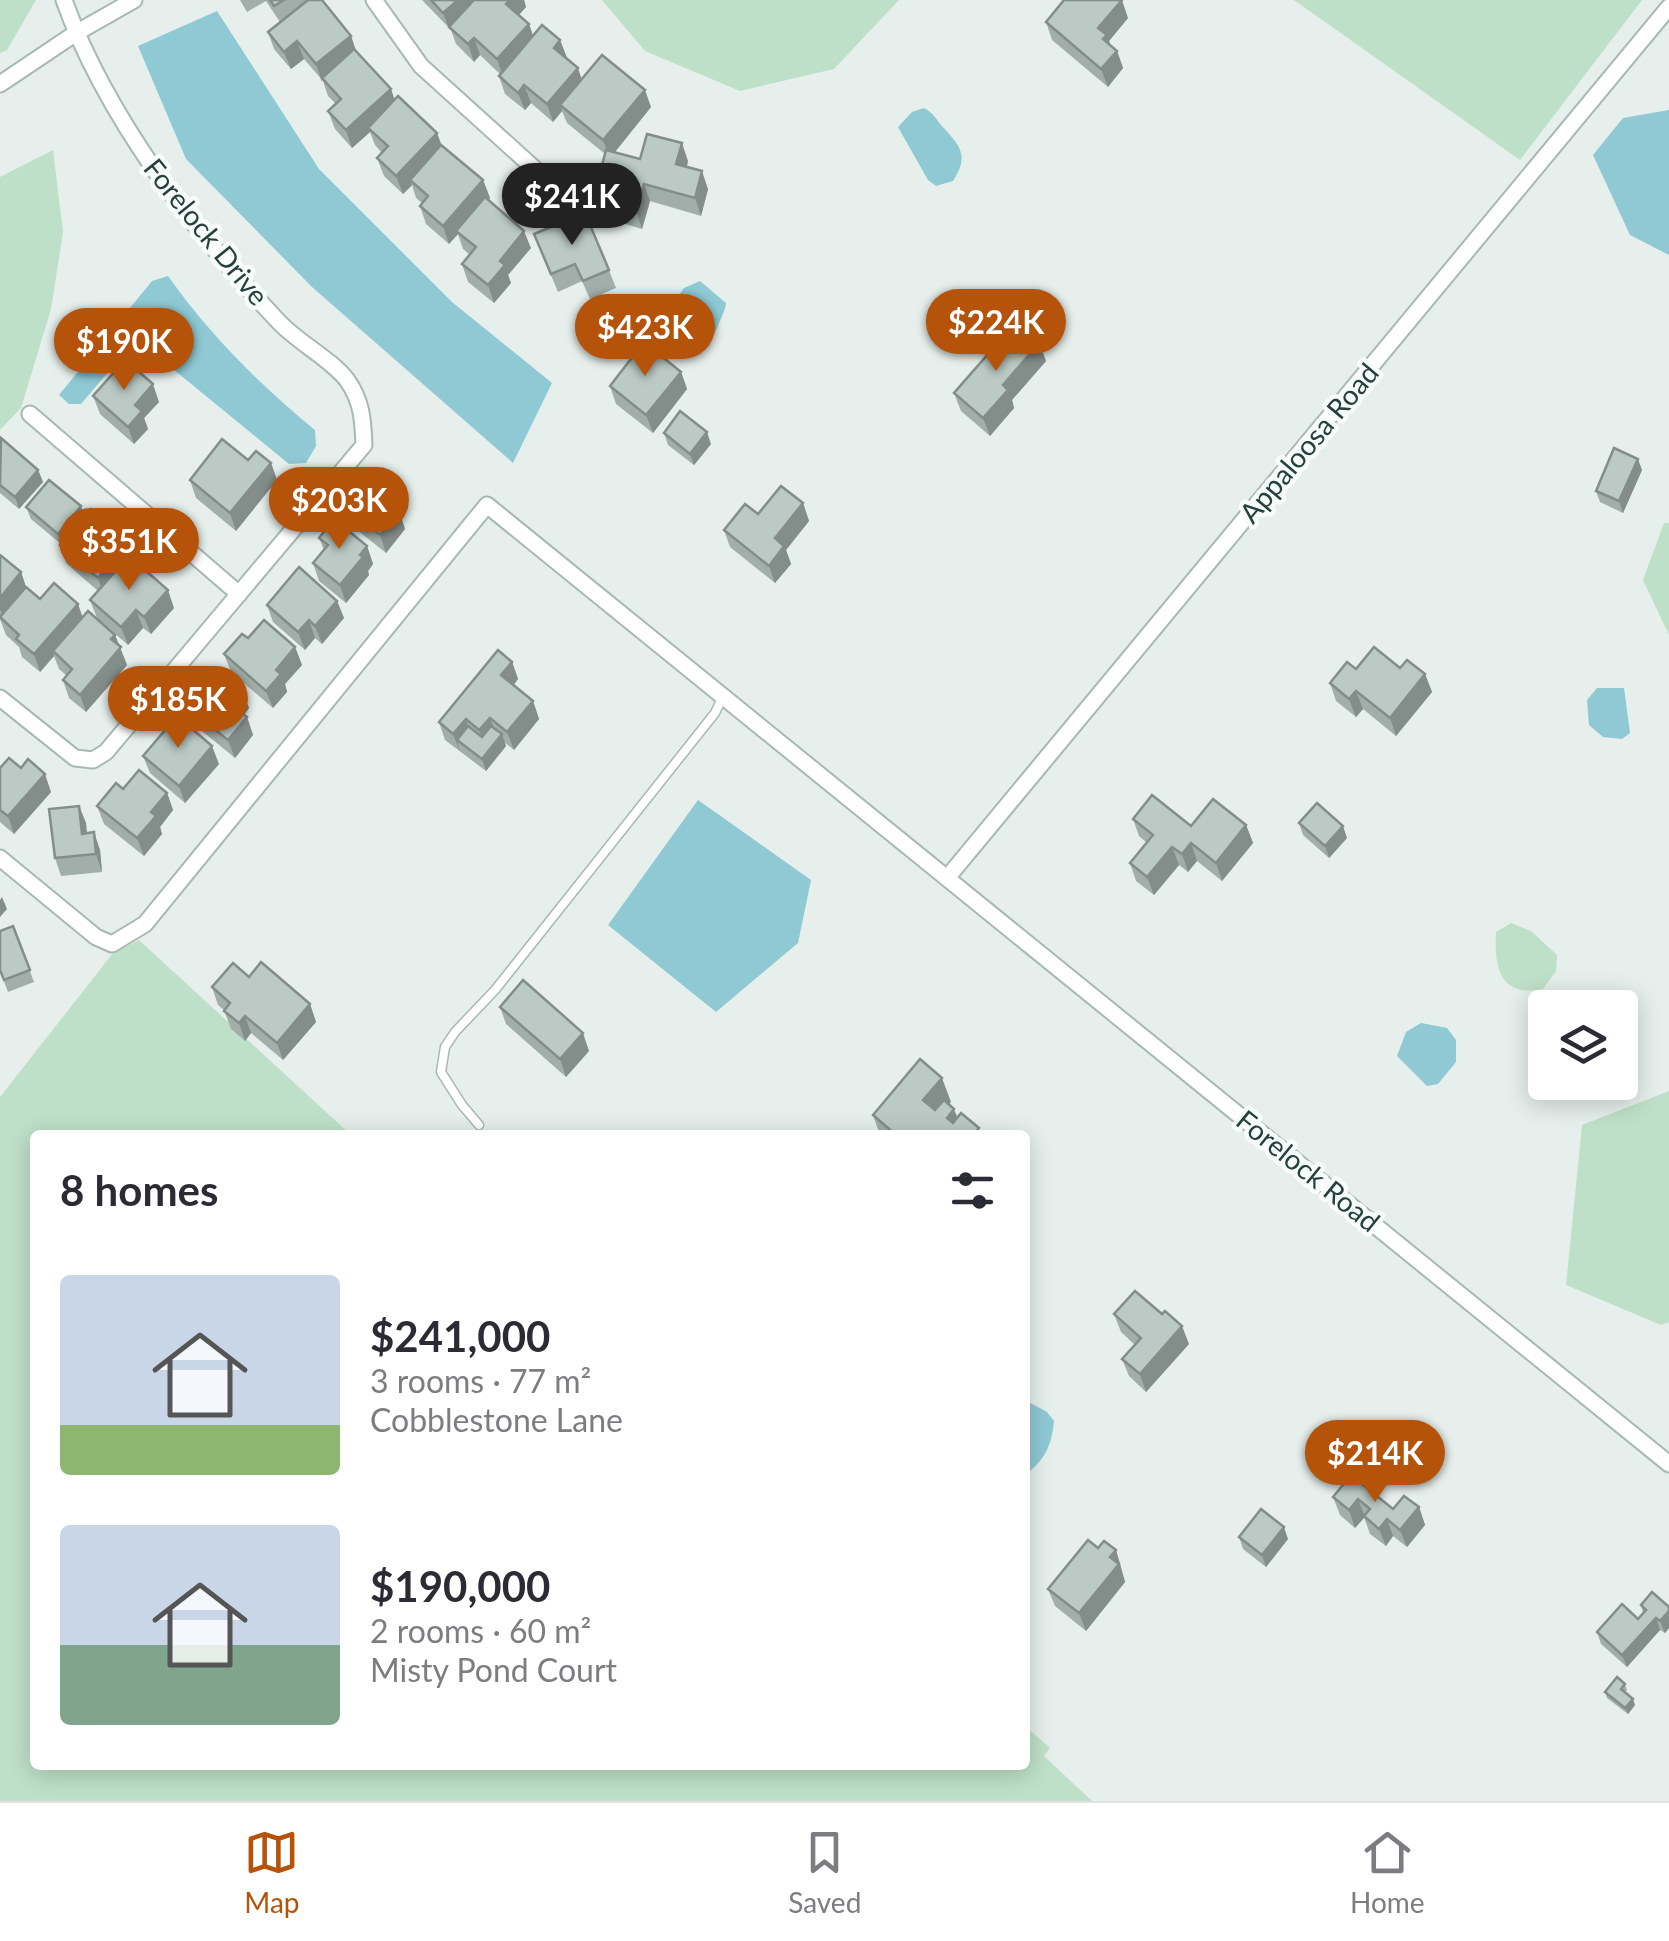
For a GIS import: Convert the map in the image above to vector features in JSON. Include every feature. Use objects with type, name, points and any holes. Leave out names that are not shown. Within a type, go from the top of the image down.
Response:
[{"type":"street","name":"Forelock Drive","points":[[64,0],[76,33],[145,157],[223,261],[282,325],[346,378],[363,410],[364,445],[239,594]]},
{"type":"street","points":[[0,84],[134,0]]},
{"type":"street","points":[[374,0],[420,66],[547,180]]},
{"type":"street","name":"Appaloosa Road","points":[[947,878],[1669,7]]},
{"type":"street","points":[[0,698],[75,758],[93,760],[106,752],[239,594],[30,414]]},
{"type":"street","name":"Forelock Road","points":[[0,858],[96,937],[112,944],[145,924],[486,505],[1669,1464]]},
{"type":"lane","points":[[479,1125],[442,1072],[446,1047],[715,712],[723,696]]},
{"type":"green space","points":[[0,0],[36,0],[7,50],[0,53]]},
{"type":"green space","points":[[602,0],[899,0],[834,69],[740,91],[645,51]]},
{"type":"green space","points":[[1294,0],[1642,0],[1520,160]]},
{"type":"green space","points":[[53,150],[63,232],[51,309],[21,408],[0,430],[0,177]]},
{"type":"green space","points":[[1664,523],[1669,523],[1669,635],[1643,580]]},
{"type":"green space","points":[[1511,923],[1531,931],[1557,955],[1556,971],[1543,989],[1517,989],[1503,977],[1496,957],[1496,932]]},
{"type":"green space","points":[[139,940],[346,1130],[30,1130],[30,1770],[1030,1770],[1030,1730],[1050,1748],[1044,1756],[1092,1801],[0,1801],[0,1097],[113,953]]},
{"type":"green space","points":[[1669,1091],[1669,1322],[1661,1325],[1566,1285],[1582,1125]]},
{"type":"water","points":[[217,11],[319,169],[452,302],[552,383],[513,463],[312,287],[186,159],[138,46]]},
{"type":"water","points":[[924,108],[953,139],[962,157],[953,181],[936,186],[928,180],[898,127],[912,112]]},
{"type":"water","points":[[1669,110],[1669,255],[1630,235],[1593,155],[1623,118]]},
{"type":"water","points":[[168,276],[236,358],[315,430],[316,446],[306,463],[289,464],[140,342],[122,356],[81,404],[69,404],[59,395],[152,281]]},
{"type":"water","points":[[700,281],[726,303],[711,339],[697,349],[683,343],[664,317],[684,288]]},
{"type":"water","points":[[1597,688],[1624,688],[1630,733],[1622,739],[1603,737],[1589,725],[1587,700]]},
{"type":"water","points":[[698,800],[811,880],[798,943],[716,1012],[608,925]]},
{"type":"water","points":[[1421,1023],[1447,1028],[1456,1040],[1456,1062],[1438,1084],[1427,1086],[1397,1056],[1406,1032]]},
{"type":"water","points":[[1030,1403],[1054,1421],[1046,1451],[1030,1470]]},
{"type":"building","points":[[308,0],[322,0],[351,36],[316,64],[297,41],[284,52],[268,32]]},
{"type":"building","points":[[431,0],[458,0],[443,13]]},
{"type":"building","points":[[474,0],[510,0],[506,4],[529,24],[497,59],[474,38],[468,44],[449,27]]},
{"type":"building","points":[[1064,0],[1122,0],[1098,28],[1107,35],[1103,39],[1117,51],[1101,69],[1046,22]]},
{"type":"building","points":[[542,25],[560,40],[554,48],[578,68],[547,104],[524,85],[518,93],[499,76]]},
{"type":"building","points":[[354,49],[391,89],[346,130],[328,111],[341,99],[322,78]]},
{"type":"building","points":[[602,55],[645,90],[603,140],[560,105]]},
{"type":"building","points":[[398,96],[437,133],[396,176],[377,158],[388,146],[368,128]]},
{"type":"building","points":[[647,134],[682,143],[676,164],[702,171],[695,198],[644,184],[636,211],[593,199],[606,150],[640,159]]},
{"type":"building","points":[[441,145],[483,180],[443,226],[420,206],[428,196],[410,180]]},
{"type":"building","points":[[485,197],[524,231],[500,261],[505,265],[488,285],[462,264],[476,247],[456,231]]},
{"type":"building","points":[[585,213],[609,270],[583,281],[575,264],[551,274],[534,234]]},
{"type":"building","points":[[1021,327],[1039,343],[1003,385],[1008,390],[983,418],[954,393],[989,353],[994,357]]},
{"type":"building","points":[[644,342],[681,372],[646,415],[610,386]]},
{"type":"building","points":[[125,360],[153,384],[135,405],[142,411],[128,427],[93,396]]},
{"type":"building","points":[[680,411],[707,432],[690,454],[664,433]]},
{"type":"building","points":[[1,438],[38,470],[15,497],[0,485]]},
{"type":"building","points":[[222,439],[248,460],[256,451],[271,463],[230,513],[190,480]]},
{"type":"building","points":[[1614,448],[1638,459],[1619,501],[1596,491]]},
{"type":"building","points":[[380,473],[401,490],[390,504],[399,511],[380,535],[350,511]]},
{"type":"building","points":[[49,480],[81,506],[58,534],[26,507]]},
{"type":"building","points":[[781,486],[803,503],[775,538],[784,546],[769,566],[724,530],[745,504],[758,514]]},
{"type":"building","points":[[91,509],[109,525],[103,532],[123,549],[98,578],[60,545]]},
{"type":"building","points":[[334,519],[367,546],[340,585],[313,563],[328,545],[319,538]]},
{"type":"building","points":[[0,555],[21,572],[0,598]]},
{"type":"building","points":[[129,556],[168,590],[144,617],[136,610],[121,627],[90,600]]},
{"type":"building","points":[[299,567],[337,601],[315,626],[309,620],[298,632],[267,605]]},
{"type":"building","points":[[54,583],[78,604],[34,654],[16,639],[19,635],[0,617],[26,587],[40,599]]},
{"type":"building","points":[[88,611],[115,635],[111,639],[121,647],[80,695],[63,680],[72,669],[53,651]]},
{"type":"building","points":[[264,620],[295,647],[276,670],[281,674],[266,691],[224,654],[242,634],[248,638]]},
{"type":"building","points":[[1374,647],[1400,668],[1407,660],[1425,674],[1390,718],[1356,691],[1349,699],[1330,683],[1347,662],[1356,669]]},
{"type":"building","points":[[498,650],[512,662],[501,675],[533,701],[507,732],[490,718],[479,730],[466,719],[453,734],[439,722]]},
{"type":"building","points":[[214,668],[242,691],[231,705],[247,717],[228,740],[184,705]]},
{"type":"building","points":[[177,716],[212,746],[179,786],[143,756]]},
{"type":"building","points":[[468,726],[482,737],[491,726],[502,734],[482,759],[457,740]]},
{"type":"building","points":[[9,758],[21,768],[28,759],[45,774],[8,816],[0,810],[0,768]]},
{"type":"building","points":[[139,770],[167,793],[151,812],[156,816],[137,838],[97,806],[116,783],[123,789]]},
{"type":"building","points":[[1152,795],[1191,826],[1213,799],[1246,825],[1216,863],[1191,843],[1182,854],[1172,847],[1147,877],[1130,863],[1153,835],[1133,819]]},
{"type":"building","points":[[1317,803],[1343,826],[1325,846],[1299,823]]},
{"type":"building","points":[[79,806],[82,834],[94,832],[96,854],[55,858],[49,809]]},
{"type":"building","points":[[13,926],[30,970],[4,980],[0,970],[0,931]]},
{"type":"building","points":[[261,962],[310,1004],[277,1043],[245,1016],[239,1023],[224,1011],[230,1003],[212,987],[233,963],[249,977]]},
{"type":"building","points":[[523,980],[583,1033],[560,1059],[500,1007]]},
{"type":"building","points":[[920,1059],[942,1078],[923,1100],[935,1110],[944,1100],[954,1109],[947,1118],[953,1123],[961,1113],[979,1128],[890,1130],[873,1115]]},
{"type":"building","points":[[1135,1291],[1182,1326],[1140,1374],[1122,1359],[1141,1338],[1114,1314]]},
{"type":"building","points":[[1351,1475],[1393,1509],[1404,1496],[1419,1507],[1400,1530],[1387,1519],[1379,1529],[1364,1516],[1370,1509],[1358,1499],[1349,1510],[1333,1497]]},
{"type":"building","points":[[1261,1509],[1284,1527],[1262,1555],[1239,1537]]},
{"type":"building","points":[[1088,1540],[1098,1548],[1104,1541],[1116,1550],[1110,1557],[1119,1564],[1079,1613],[1048,1589]]},
{"type":"building","points":[[1652,1592],[1669,1611],[1660,1621],[1656,1618],[1622,1655],[1597,1632],[1622,1604],[1638,1619],[1646,1610],[1641,1605]]},
{"type":"building","points":[[1617,1677],[1625,1684],[1621,1689],[1633,1699],[1625,1708],[1605,1692]]}]
